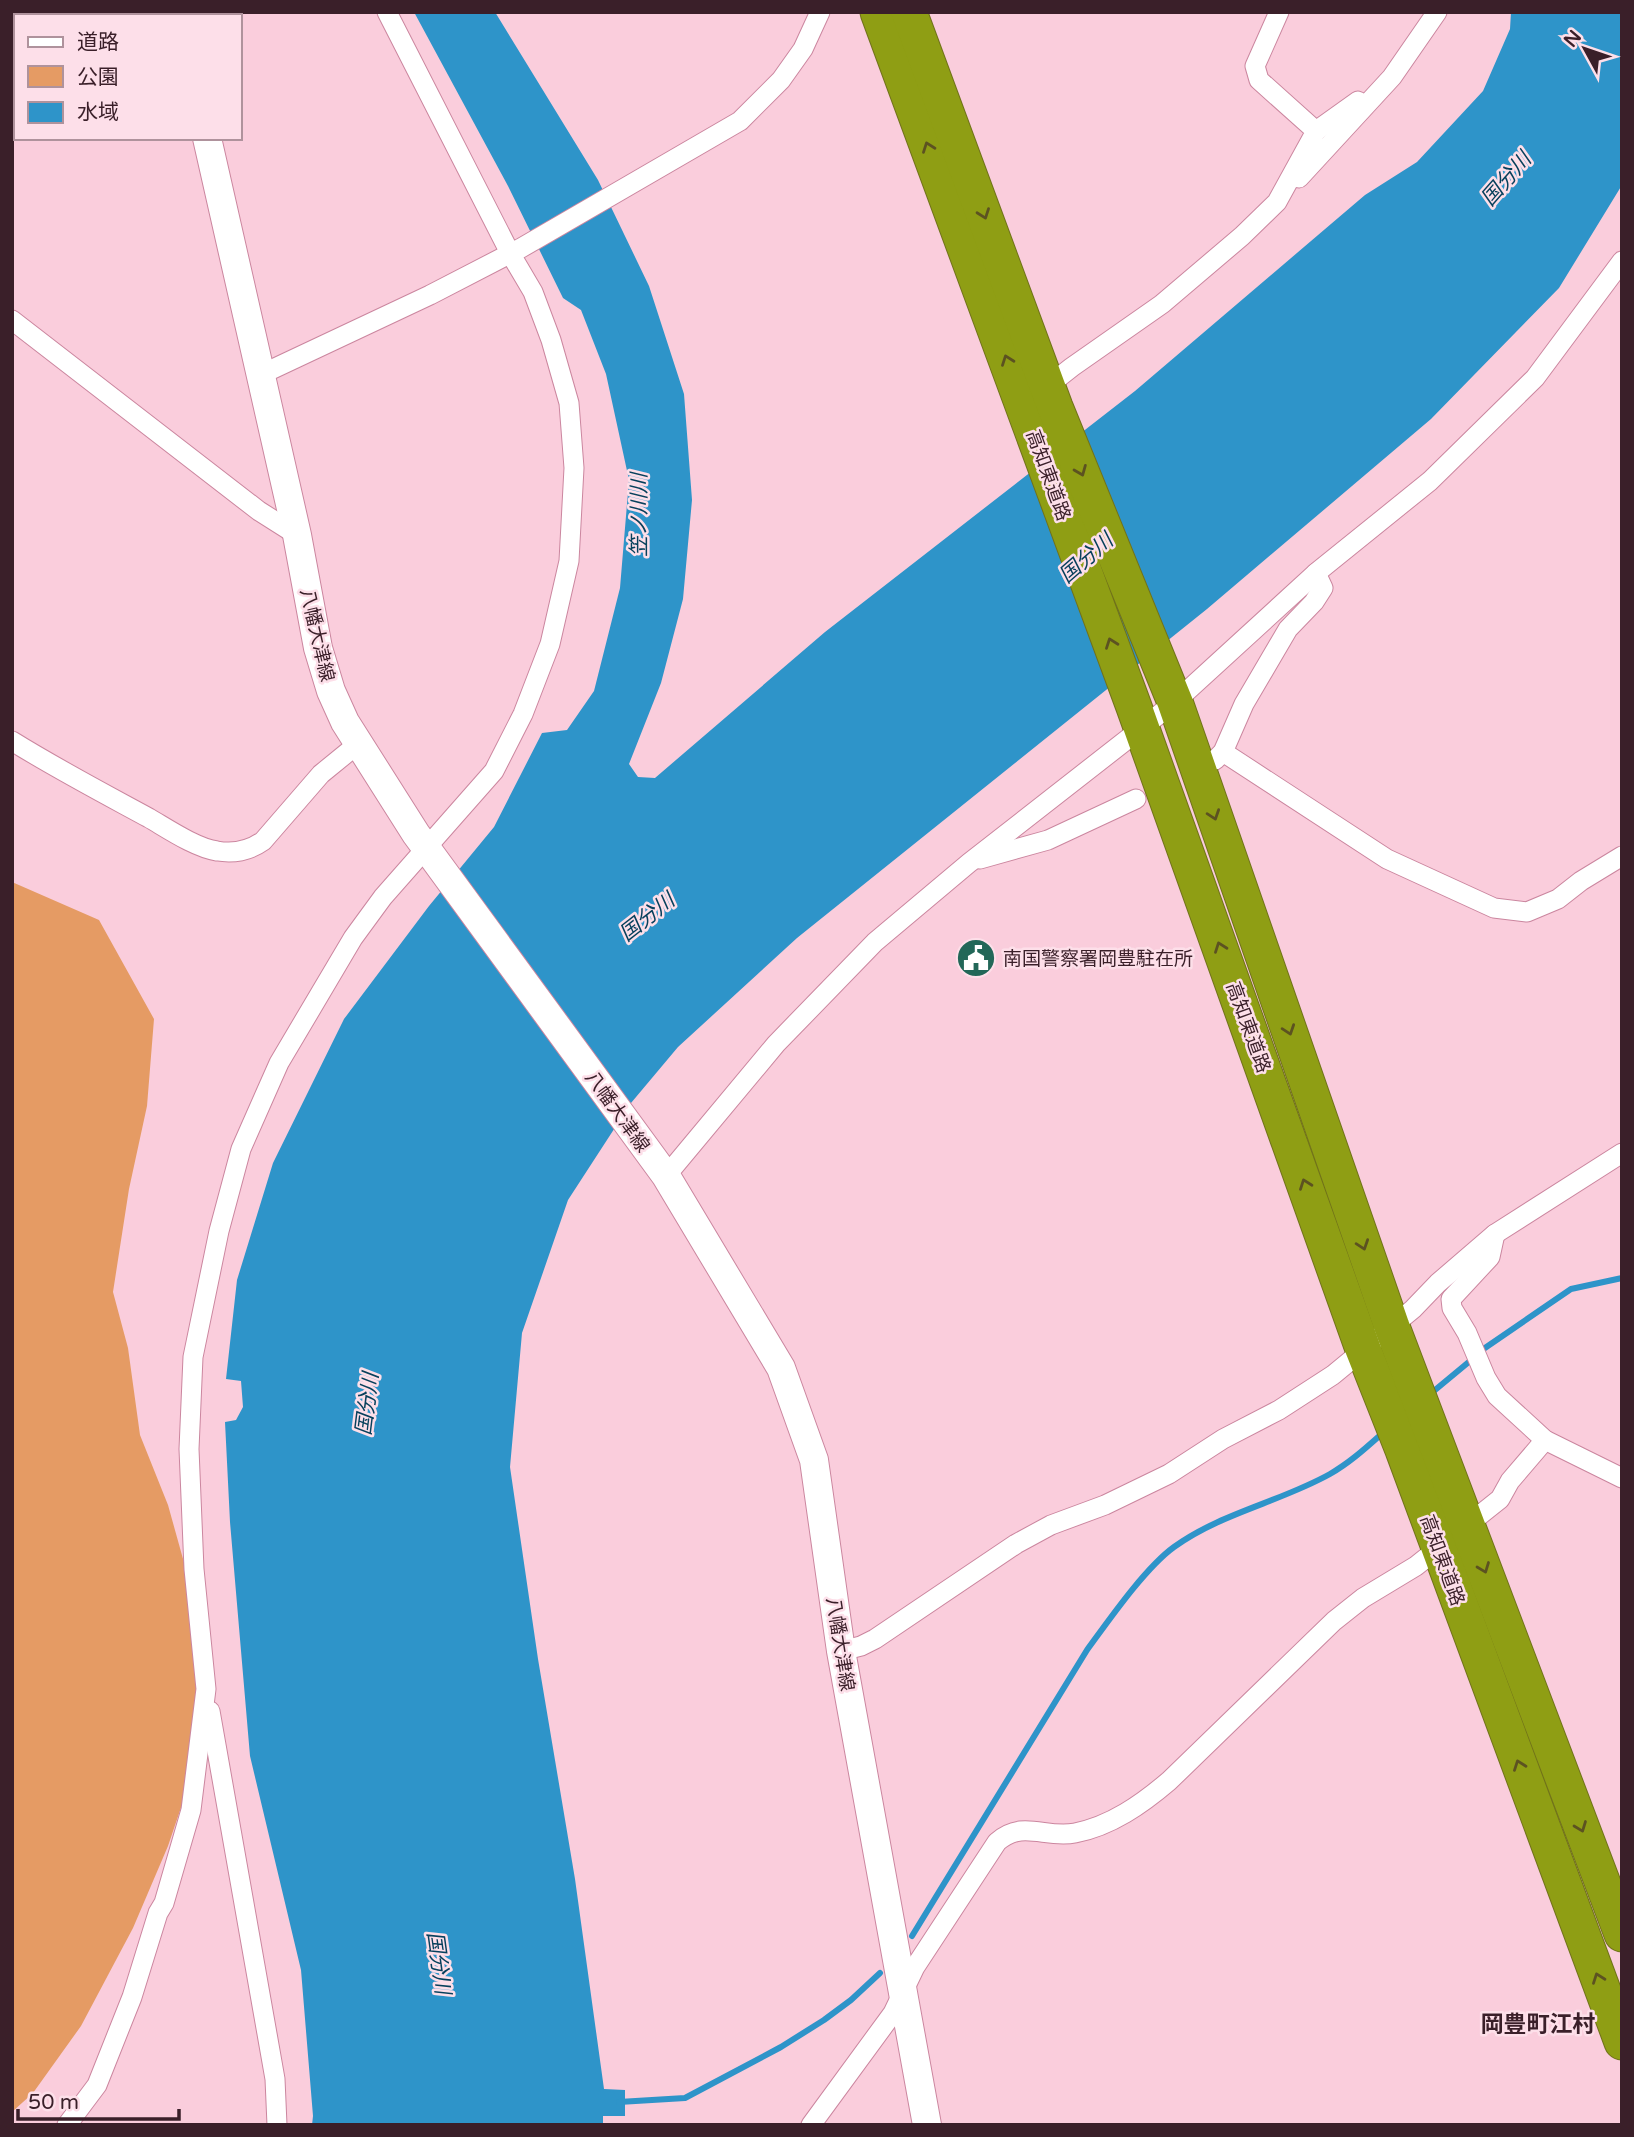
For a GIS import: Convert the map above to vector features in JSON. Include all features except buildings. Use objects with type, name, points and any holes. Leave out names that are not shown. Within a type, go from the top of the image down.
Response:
[{"type":"highway","name":"高知東道路","points":[[878,12],[1039,406],[1171,692],[1392,1326],[1394,1380],[1417,1443],[1438,1548],[1622,2042]]},
{"type":"highway","name":"高知東道路","points":[[909,12],[1138,718],[1363,1349],[1394,1380]]},
{"type":"highway","name":"高知東道路","points":[[1417,1443],[1468,1525],[1622,1934]]},
{"type":"main road","name":"八幡大津線","points":[[207,140],[297,535],[318,648],[331,691],[345,722],[428,850],[662,1171],[781,1368],[814,1460],[841,1651],[926,2125]]},
{"type":"street","points":[[277,2125],[275,2079],[206,1689],[194,1569],[189,1449],[192,1357],[219,1231],[241,1149],[278,1063],[352,938],[383,897],[428,850],[494,771],[523,714],[550,644],[569,561],[574,467],[569,403],[551,340],[533,292],[516,251],[387,12]]},
{"type":"street","points":[[260,375],[430,296],[516,251],[740,121],[781,80],[803,49],[820,12]]},
{"type":"street","points":[[1279,12],[1255,66],[1259,80],[1316,131]]},
{"type":"street","points":[[1039,406],[1242,236],[1277,202],[1392,77],[1437,12]]},
{"type":"street","points":[[1277,202],[1316,131],[1392,77]]},
{"type":"street","points":[[662,1171],[794,1025],[875,942],[1138,718],[1430,481],[1535,378],[1622,261]]},
{"type":"street","points":[[12,320],[259,511],[297,535]]},
{"type":"street","points":[[1316,573],[1322,588],[1314,602],[1288,629],[1217,757],[1387,859],[1494,908],[1527,912],[1558,899],[1581,881],[1622,856]]},
{"type":"street","points":[[12,741],[179,835],[215,851],[236,852],[252,849],[263,841],[321,774],[359,743]]},
{"type":"street","points":[[969,863],[1048,840],[1136,799]]},
{"type":"street","points":[[841,1651],[875,1639],[1036,1532],[1105,1505],[1169,1474],[1223,1439],[1279,1410],[1333,1376],[1495,1234],[1622,1153]]},
{"type":"street","points":[[1495,1234],[1490,1257],[1451,1299],[1452,1308],[1468,1333],[1486,1378],[1497,1396],[1545,1440],[1622,1478]]},
{"type":"street","points":[[811,2125],[893,2013],[924,1953],[1004,1835],[1017,1830],[1057,1835],[1080,1832],[1122,1815],[1143,1802],[1179,1771],[1334,1621],[1363,1598],[1416,1566],[1500,1499],[1510,1481],[1545,1440]]},
{"type":"street","points":[[66,2125],[97,2085],[132,1997],[158,1913],[164,1903],[191,1810],[206,1689]]},
{"type":"green space","points":[[12,882],[99,920],[154,1019],[147,1106],[129,1189],[113,1292],[128,1348],[140,1435],[168,1505],[190,1584],[201,1725],[193,1772],[168,1846],[133,1928],[81,2026],[33,2093],[12,2112]]},
{"type":"water","points":[[414,12],[495,12],[598,180],[649,286],[684,394],[692,500],[683,599],[661,683],[629,764],[638,777],[655,778],[825,632],[1135,391],[1365,195],[1417,162],[1483,91],[1510,29],[1511,12],[1622,12],[1622,185],[1559,288],[1431,419],[1207,609],[797,938],[678,1047],[631,1103],[568,1200],[522,1333],[510,1467],[538,1659],[575,1879],[604,2089],[625,2090],[625,2116],[603,2116],[603,2125],[312,2125],[301,1970],[250,1756],[230,1522],[225,1422],[236,1420],[243,1407],[241,1381],[226,1379],[237,1280],[273,1163],[344,1019],[429,906],[494,827],[542,733],[567,730],[594,691],[620,588],[629,480],[606,374],[581,310],[563,298],[508,186]]},
{"type":"waterway","points":[[1482,1350],[1571,1289],[1622,1278]]},
{"type":"waterway","points":[[1429,1395],[1470,1361]]},
{"type":"waterway","points":[[912,1936],[1087,1650],[1151,1568],[1174,1547],[1211,1525],[1330,1474],[1385,1431]]},
{"type":"waterway","points":[[619,2102],[685,2098],[781,2047],[824,2020],[880,1973]]},
{"type":"place","name":"南国警察署岡豊駐在所","points":[[976,958]]},
{"type":"district","name":"岡豊町江村","points":[[1538,2024]]},
{"type":"water label","name":"国分川","points":[[1506,179]]},
{"type":"water label","name":"笠ノ川川","points":[[639,515]]},
{"type":"water label","name":"国分川","points":[[1086,558]]},
{"type":"water label","name":"国分川","points":[[647,917]]},
{"type":"water label","name":"国分川","points":[[367,1404]]},
{"type":"water label","name":"国分川","points":[[439,1963]]}]
